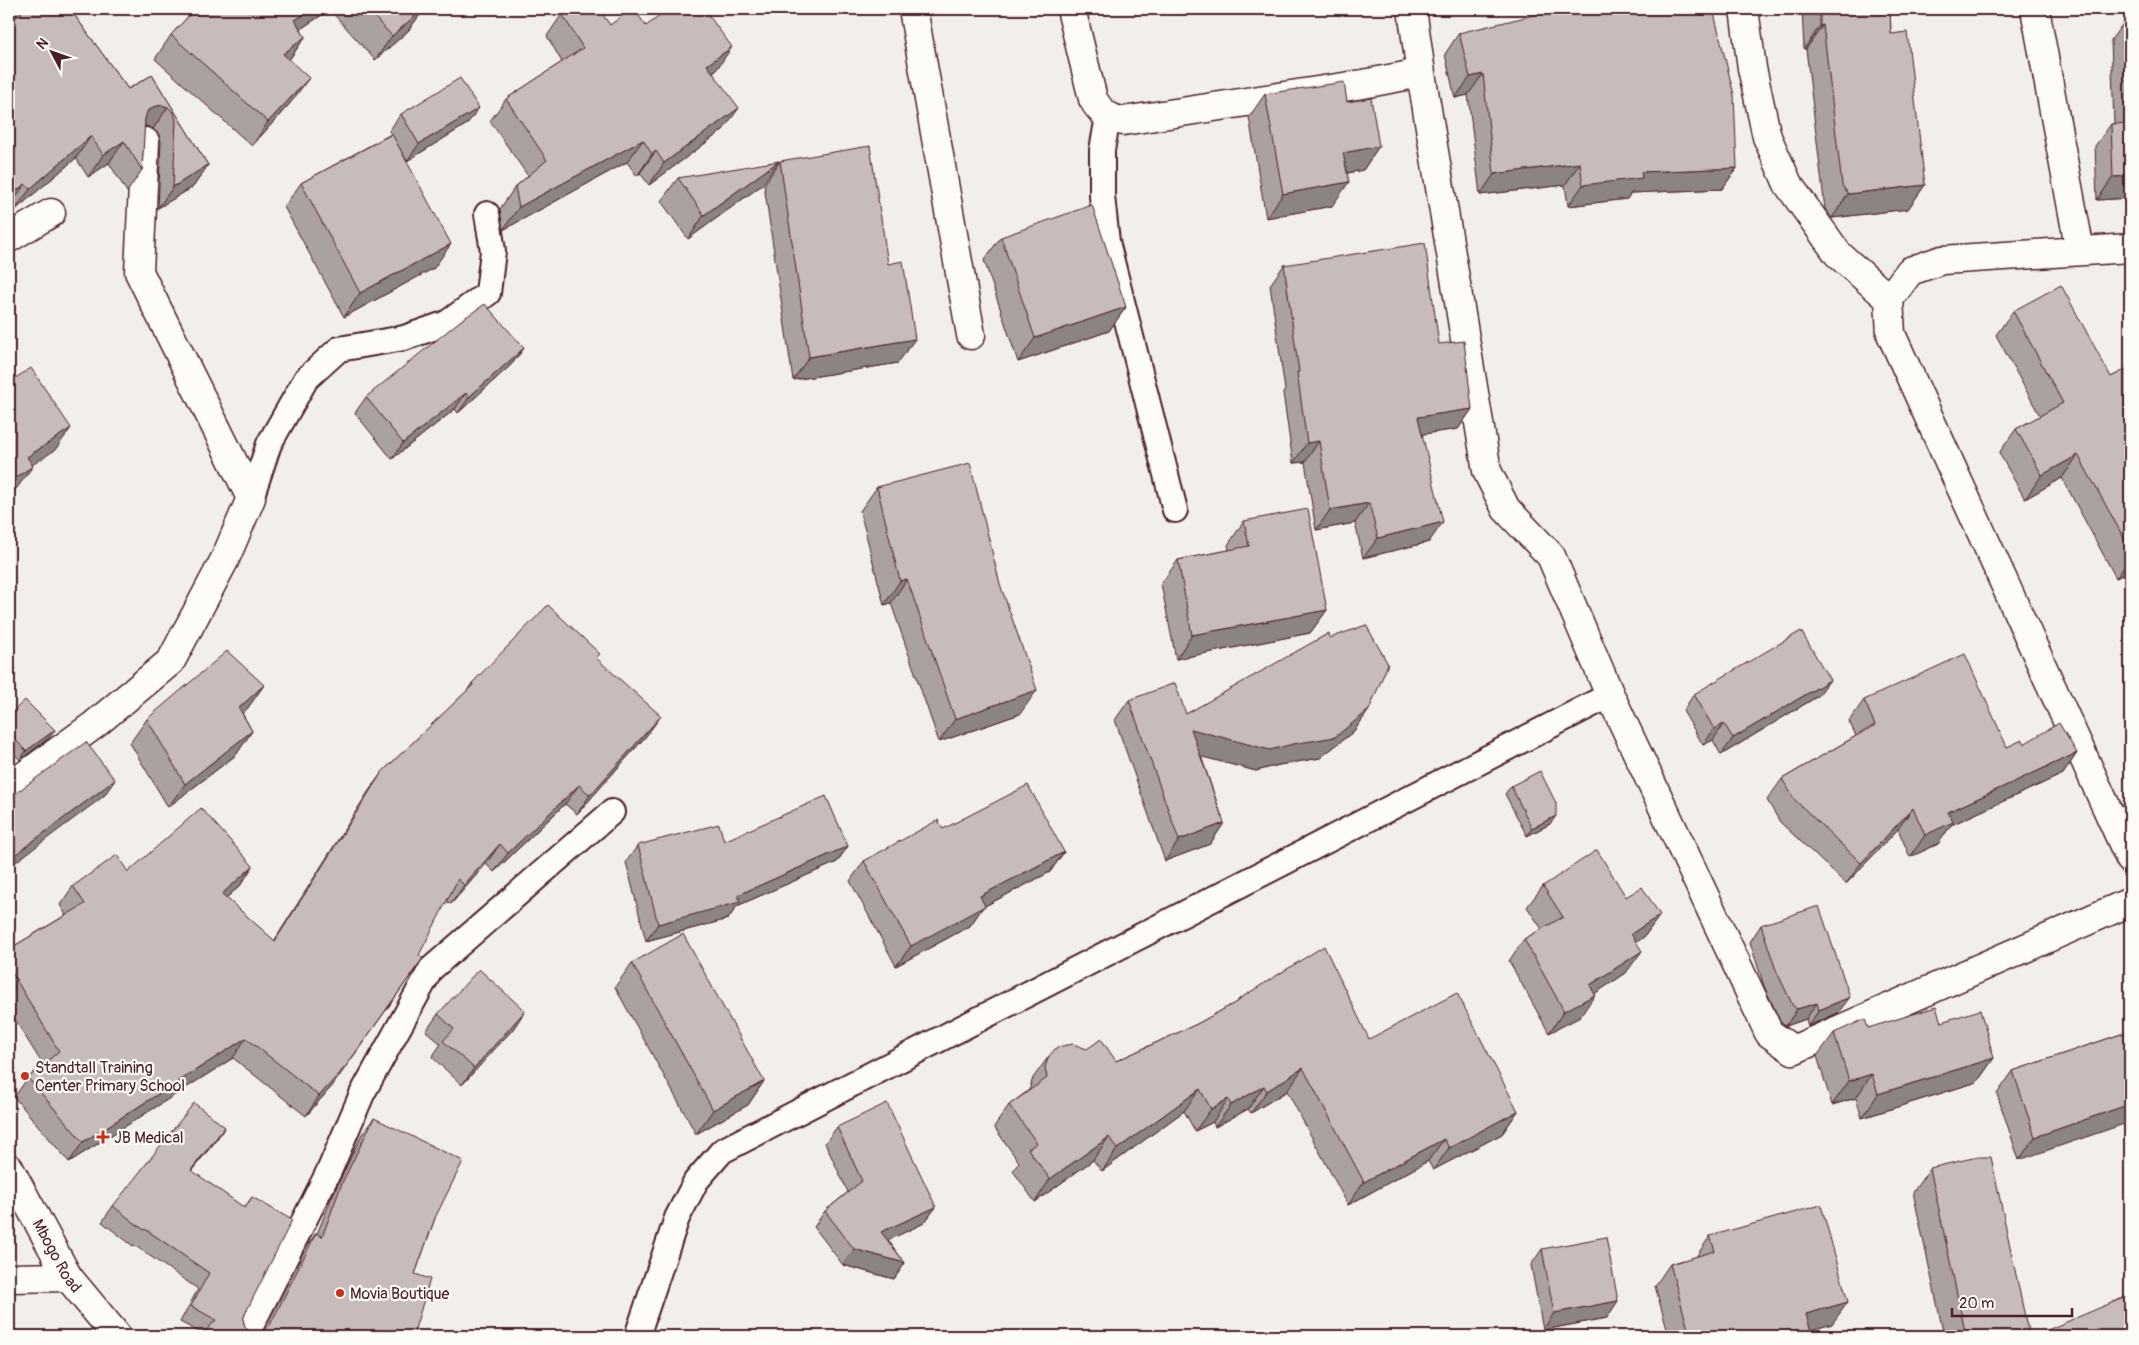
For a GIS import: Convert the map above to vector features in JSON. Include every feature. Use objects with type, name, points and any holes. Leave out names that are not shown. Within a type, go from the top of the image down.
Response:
[{"type":"street","points":[[913,9],[971,335]]},
{"type":"street","points":[[1071,9],[1093,99],[1098,108],[1108,117],[1123,122],[1421,73]]},
{"type":"street","points":[[1412,9],[1487,471],[1506,509],[1551,556],[1610,695],[1770,1033],[1793,1050],[2130,902]]},
{"type":"street","points":[[1744,9],[1752,68],[1768,137],[1788,184],[1838,254],[1889,300]]},
{"type":"street","points":[[2035,9],[2080,251]]},
{"type":"street","points":[[9,787],[94,725],[171,661],[225,559],[251,498],[139,272],[145,142]]},
{"type":"street","points":[[9,238],[51,213]]},
{"type":"street","points":[[2130,248],[1942,260],[1910,272],[1889,300],[1891,334],[2130,859]]},
{"type":"street","name":"Mbogo Road","points":[[9,1168],[68,1277],[117,1336]]},
{"type":"street","points":[[9,1278],[68,1277]]},
{"type":"lane","points":[[1108,117],[1102,150],[1102,196],[1107,242],[1175,510]]},
{"type":"lane","points":[[251,498],[269,444],[306,379],[339,349],[404,338],[447,323],[488,293],[493,251],[487,214]]},
{"type":"lane","points":[[637,1336],[677,1218],[696,1181],[722,1151],[1610,695]]},
{"type":"lane","points":[[246,1336],[330,1169],[362,1094],[431,969],[612,812]]},
{"type":"building","points":[[18,9],[70,9],[128,89],[152,75],[208,165],[173,187],[176,120],[174,113],[168,107],[162,105],[153,107],[147,112],[142,170],[124,141],[103,155],[91,136],[30,189],[25,184],[9,197],[9,22],[22,13]]},
{"type":"building","points":[[195,9],[313,9],[295,20],[305,37],[283,54],[309,78],[268,122],[171,35]]},
{"type":"building","points":[[367,9],[423,9],[392,36]]},
{"type":"building","points":[[570,9],[599,9],[610,25],[634,9],[646,26],[669,9],[704,9],[732,47],[707,65],[739,108],[664,163],[656,151],[652,154],[643,140],[519,207],[515,187],[547,160],[506,99],[583,48],[562,14]]},
{"type":"building","points":[[1559,9],[1713,9],[1734,95],[1737,168],[1641,172],[1642,178],[1583,185],[1580,163],[1494,174],[1483,74],[1470,77],[1459,33]]},
{"type":"building","points":[[1820,9],[1890,9],[1891,34],[1907,32],[1925,185],[1848,194],[1842,185],[1823,25],[1820,26]]},
{"type":"building","points":[[2130,17],[2130,103],[2127,18]]},
{"type":"building","points":[[460,78],[479,108],[419,144],[401,114]]},
{"type":"building","points":[[1344,82],[1347,102],[1371,98],[1379,146],[1343,153],[1349,182],[1283,194],[1265,94]]},
{"type":"building","points":[[2130,123],[2130,176],[2113,177],[2111,124]]},
{"type":"building","points":[[392,134],[451,244],[360,293],[301,183]]},
{"type":"building","points":[[870,146],[888,264],[903,261],[915,339],[809,357],[780,161]]},
{"type":"building","points":[[779,161],[704,215],[678,178]]},
{"type":"building","points":[[1092,205],[1126,307],[1035,338],[1001,237]]},
{"type":"building","points":[[1425,243],[1439,344],[1464,341],[1472,409],[1418,417],[1443,522],[1378,538],[1369,503],[1330,510],[1319,441],[1307,443],[1284,265]]},
{"type":"building","points":[[2061,285],[2111,377],[2130,367],[2130,438],[2126,440],[2130,447],[2130,549],[2078,455],[2042,475],[2016,429],[2063,403],[2013,311]]},
{"type":"building","points":[[485,304],[524,348],[469,397],[466,393],[403,443],[366,397],[460,321]]},
{"type":"building","points":[[31,368],[71,428],[27,457],[33,466],[9,482],[9,382]]},
{"type":"building","points":[[970,463],[1000,584],[1037,690],[955,719],[907,579],[900,581],[877,487]]},
{"type":"building","points":[[1308,509],[1327,610],[1192,635],[1178,560],[1249,546],[1244,521]]},
{"type":"building","points":[[548,605],[600,654],[596,658],[661,716],[590,795],[579,785],[508,853],[500,844],[464,885],[458,879],[419,955],[423,958],[346,1066],[319,1096],[246,1038],[83,1142],[28,1078],[59,1051],[9,968],[9,949],[85,904],[73,886],[117,855],[128,872],[201,808],[253,866],[222,894],[275,941],[382,772],[473,685],[472,683]]},
{"type":"building","points":[[1366,625],[1388,664],[1369,710],[1335,737],[1270,750],[1191,729],[1224,823],[1179,840],[1129,700],[1175,683],[1186,714],[1329,633],[1330,638]]},
{"type":"building","points":[[1801,631],[1830,680],[1733,738],[1724,724],[1714,729],[1694,694]]},
{"type":"building","points":[[227,651],[264,685],[239,708],[252,731],[185,784],[147,719]]},
{"type":"building","points":[[1965,654],[2007,747],[2022,740],[2024,744],[2059,723],[2077,753],[1948,812],[1953,822],[1925,835],[1913,808],[1861,863],[1795,800],[1782,779],[1875,725],[1864,700]]},
{"type":"building","points":[[25,700],[55,730],[26,751],[9,733],[9,715]]},
{"type":"building","points":[[86,742],[115,780],[9,859],[9,798]]},
{"type":"building","points":[[1540,771],[1556,803],[1556,816],[1532,828],[1511,786]]},
{"type":"building","points":[[1028,785],[1064,852],[980,896],[985,906],[911,946],[864,861],[938,820],[943,829]]},
{"type":"building","points":[[826,796],[848,846],[738,895],[740,902],[658,924],[638,845],[719,824],[724,841]]},
{"type":"building","points":[[1597,850],[1626,897],[1642,887],[1660,915],[1631,934],[1642,951],[1590,985],[1595,995],[1564,1011],[1524,939],[1563,917],[1543,886]]},
{"type":"building","points":[[1819,906],[1850,997],[1819,1010],[1817,1003],[1797,1009],[1793,1006],[1776,970],[1761,925]]},
{"type":"building","points":[[683,934],[764,1081],[713,1110],[632,963]]},
{"type":"building","points":[[1324,946],[1369,1039],[1457,993],[1518,1111],[1449,1148],[1444,1139],[1364,1182],[1303,1068],[1267,1091],[1264,1086],[1231,1105],[1228,1099],[1211,1109],[1200,1089],[1117,1149],[1109,1137],[1050,1179],[1028,1149],[1037,1143],[1009,1105],[1047,1078],[1045,1067],[1049,1056],[1057,1047],[1073,1044],[1087,1049],[1101,1039],[1116,1061],[1197,1024],[1240,1000]]},
{"type":"building","points":[[479,969],[525,1011],[474,1068],[443,1041],[454,1029],[438,1014]]},
{"type":"building","points":[[1936,1007],[1941,1022],[1980,1010],[1994,1058],[1878,1094],[1872,1074],[1849,1081],[1834,1033],[1865,1019],[1868,1028]]},
{"type":"building","points":[[2130,1031],[2130,1104],[2035,1137],[2013,1071]]},
{"type":"building","points":[[194,1103],[225,1127],[191,1170],[245,1208],[252,1197],[292,1220],[245,1314],[243,1320],[245,1327],[251,1333],[258,1334],[269,1327],[316,1233],[322,1237],[342,1183],[374,1118],[463,1161],[435,1218],[415,1274],[430,1279],[413,1336],[201,1336],[216,1320],[191,1306],[209,1273],[144,1230],[113,1206]]},
{"type":"building","points":[[887,1103],[936,1207],[881,1232],[905,1263],[854,1249],[825,1211],[862,1181],[837,1127]]},
{"type":"building","points":[[1977,1157],[1991,1157],[2029,1336],[1966,1336],[1930,1168]]},
{"type":"building","points":[[1821,1205],[1848,1302],[1806,1314],[1812,1336],[1690,1336],[1670,1264],[1715,1251],[1710,1236]]},
{"type":"building","points":[[1606,1237],[1618,1301],[1554,1313],[1542,1249]]},
{"type":"building","points":[[2130,1295],[2130,1330],[2103,1336],[2038,1336],[2038,1334]]},
{"type":"place","name":"Standtall Training Center Primary School","points":[[25,1076]]},
{"type":"place","name":"JB Medical","points":[[103,1137]]},
{"type":"place","name":"Movia Boutique","points":[[340,1293]]}]
